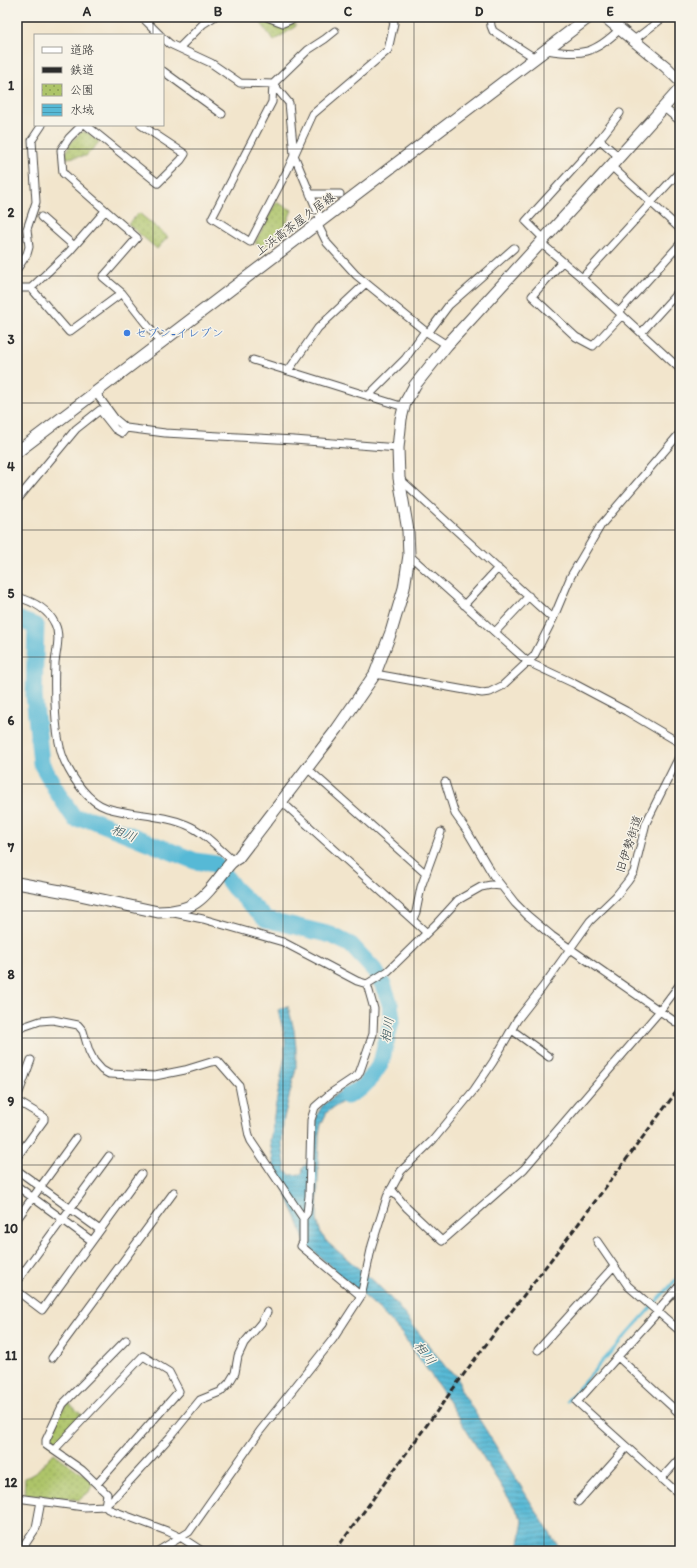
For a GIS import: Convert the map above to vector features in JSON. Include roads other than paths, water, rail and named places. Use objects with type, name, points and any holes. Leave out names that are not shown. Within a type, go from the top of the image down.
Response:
[{"type":"street","points":[[142,17],[158,34]]},
{"type":"street","points":[[179,48],[203,24],[214,17]]},
{"type":"street","points":[[267,17],[283,23],[297,17]]},
{"type":"street","points":[[335,30],[325,39],[308,50],[273,84],[272,102],[212,218],[250,242],[313,114],[388,50],[394,23],[391,17]]},
{"type":"street","points":[[490,17],[493,31],[535,58]]},
{"type":"street","name":"上浜高茶屋久居線","points":[[17,452],[589,17]]},
{"type":"street","points":[[605,17],[680,80]]},
{"type":"street","points":[[634,40],[664,17]]},
{"type":"street","points":[[547,50],[566,54],[588,51],[601,46],[620,29]]},
{"type":"street","points":[[164,40],[211,63],[240,83],[273,84],[289,103],[294,155],[310,194],[327,243],[333,251],[366,283],[427,332],[447,345]]},
{"type":"street","points":[[164,72],[222,114]]},
{"type":"street","points":[[169,912],[188,908],[196,904],[210,890],[231,862],[238,858],[337,729],[375,674],[399,607],[409,555],[408,531],[399,478],[398,448],[401,419],[404,407],[414,385],[447,345],[680,89]]},
{"type":"street","points":[[664,107],[680,121]]},
{"type":"street","points":[[620,114],[524,223],[562,262],[582,278],[680,368]]},
{"type":"street","points":[[17,269],[27,254],[29,247],[27,229],[36,202],[32,140],[41,126]]},
{"type":"street","points":[[81,126],[68,138],[61,150],[63,173],[137,238],[103,277],[122,292],[161,343]]},
{"type":"street","points":[[87,126],[158,183],[185,154],[143,126]]},
{"type":"street","points":[[599,139],[619,157]]},
{"type":"street","points":[[611,166],[680,228]]},
{"type":"street","points":[[582,278],[680,171]]},
{"type":"street","points":[[310,194],[340,194]]},
{"type":"street","points":[[17,288],[31,288],[69,252],[105,211]]},
{"type":"street","points":[[41,217],[74,246]]},
{"type":"street","points":[[562,262],[532,296],[576,337],[593,346],[680,244]]},
{"type":"street","points":[[368,396],[405,359],[449,304],[514,248]]},
{"type":"street","points":[[288,371],[318,328],[366,283]]},
{"type":"street","points":[[31,288],[70,332],[122,292]]},
{"type":"street","points":[[641,333],[680,290]]},
{"type":"street","points":[[253,360],[404,407]]},
{"type":"street","points":[[96,393],[116,419],[126,428],[165,433],[294,440],[398,448]]},
{"type":"street","points":[[17,500],[76,429],[100,410],[116,429],[122,433],[126,428]]},
{"type":"street","points":[[375,674],[482,693],[490,692],[502,686],[534,656],[541,645],[571,576],[601,525],[680,432]]},
{"type":"street","points":[[399,478],[553,619]]},
{"type":"street","points":[[409,555],[528,662],[626,711],[680,743]]},
{"type":"street","points":[[464,605],[498,568]]},
{"type":"street","points":[[495,632],[529,596]]},
{"type":"street","points":[[17,597],[44,610],[52,618],[57,629],[58,636],[55,668],[57,729],[64,762],[81,787],[94,800],[106,807],[169,819],[189,826],[202,834],[231,862]]},
{"type":"street","name":"旧伊勢街道","points":[[158,1551],[182,1538],[189,1532],[260,1431],[333,1339],[361,1296],[372,1245],[391,1189],[401,1171],[433,1140],[474,1090],[493,1062],[517,1020],[571,949],[590,921],[616,896],[628,881],[634,872],[646,823],[680,755]]},
{"type":"street","points":[[307,768],[426,874]]},
{"type":"street","points":[[445,782],[456,814],[501,886],[526,915],[659,1012],[680,1025]]},
{"type":"street","points":[[281,801],[427,933]]},
{"type":"street","points":[[413,919],[416,912],[421,887],[441,832]]},
{"type":"street","points":[[17,884],[66,892],[158,912],[169,912],[203,919],[283,942],[357,981],[367,984],[388,971],[458,900],[481,887],[491,885],[501,886]]},
{"type":"street","points":[[303,1218],[307,1213],[309,1196],[311,1120],[315,1107],[331,1093],[358,1075],[373,1034],[374,1009],[367,984]]},
{"type":"street","points":[[391,1189],[407,1208],[442,1241],[524,1169],[659,1012],[680,984]]},
{"type":"street","points":[[17,1029],[47,1020],[78,1025],[83,1031],[89,1051],[94,1061],[102,1070],[109,1074],[155,1076],[186,1070],[218,1061],[239,1085],[251,1141],[303,1218],[303,1242],[301,1246],[361,1296]]},
{"type":"street","points":[[512,1030],[549,1057]]},
{"type":"street","points":[[17,1157],[44,1120],[44,1117],[17,1099],[31,1060]]},
{"type":"street","points":[[17,1219],[76,1138]]},
{"type":"street","points":[[17,1281],[109,1156]]},
{"type":"street","points":[[17,1170],[100,1230]]},
{"type":"street","points":[[17,1291],[42,1310],[141,1174]]},
{"type":"street","points":[[17,1186],[92,1241]]},
{"type":"street","points":[[52,1358],[174,1192]]},
{"type":"street","points":[[597,1241],[628,1286],[680,1331]]},
{"type":"street","points":[[538,1350],[614,1266]]},
{"type":"street","points":[[680,1285],[577,1402],[680,1495]]},
{"type":"street","points":[[17,1498],[84,1507],[105,1506],[170,1437],[200,1400],[220,1392],[229,1383],[235,1373],[238,1356],[244,1343],[261,1323],[267,1312]]},
{"type":"street","points":[[105,1506],[107,1494],[82,1470],[46,1445],[46,1440],[61,1408],[126,1340]]},
{"type":"street","points":[[54,1450],[143,1356],[169,1372],[179,1391],[97,1484]]},
{"type":"street","points":[[618,1357],[680,1414]]},
{"type":"street","points":[[578,1502],[627,1447]]},
{"type":"street","points":[[661,1479],[680,1458]]},
{"type":"street","points":[[23,1551],[22,1549],[36,1528],[41,1501]]},
{"type":"street","points":[[105,1506],[108,1509],[182,1538],[202,1551]]},
{"type":"water","points":[[288,1006],[294,1030],[296,1068],[283,1122],[282,1144],[286,1171],[290,1175],[302,1174],[303,1167],[313,1159],[317,1115],[322,1106],[338,1093],[364,1079],[387,1051],[362,1089],[327,1112],[321,1125],[319,1134],[317,1220],[321,1234],[328,1243],[375,1282],[397,1305],[448,1370],[457,1376],[461,1390],[561,1551],[523,1551],[519,1544],[523,1521],[440,1388],[402,1334],[379,1309],[306,1245],[296,1217],[274,1167],[270,1141],[285,1055],[285,1038],[278,1010]]},
{"type":"waterway","name":"相川","points":[[17,619],[36,626],[34,696],[41,763],[59,795],[75,819],[90,819],[195,861],[216,864],[234,888],[266,919],[331,935],[351,945],[375,971],[384,987],[390,1004],[392,1018],[381,1063],[371,1078],[361,1088],[347,1096]]},
{"type":"waterway","name":"相川","points":[[567,1401],[680,1275]]},
{"type":"railway","points":[[335,1551],[472,1363],[680,1087]]},
{"type":"place","name":"セブン-イレブン","points":[[127,333]]}]
